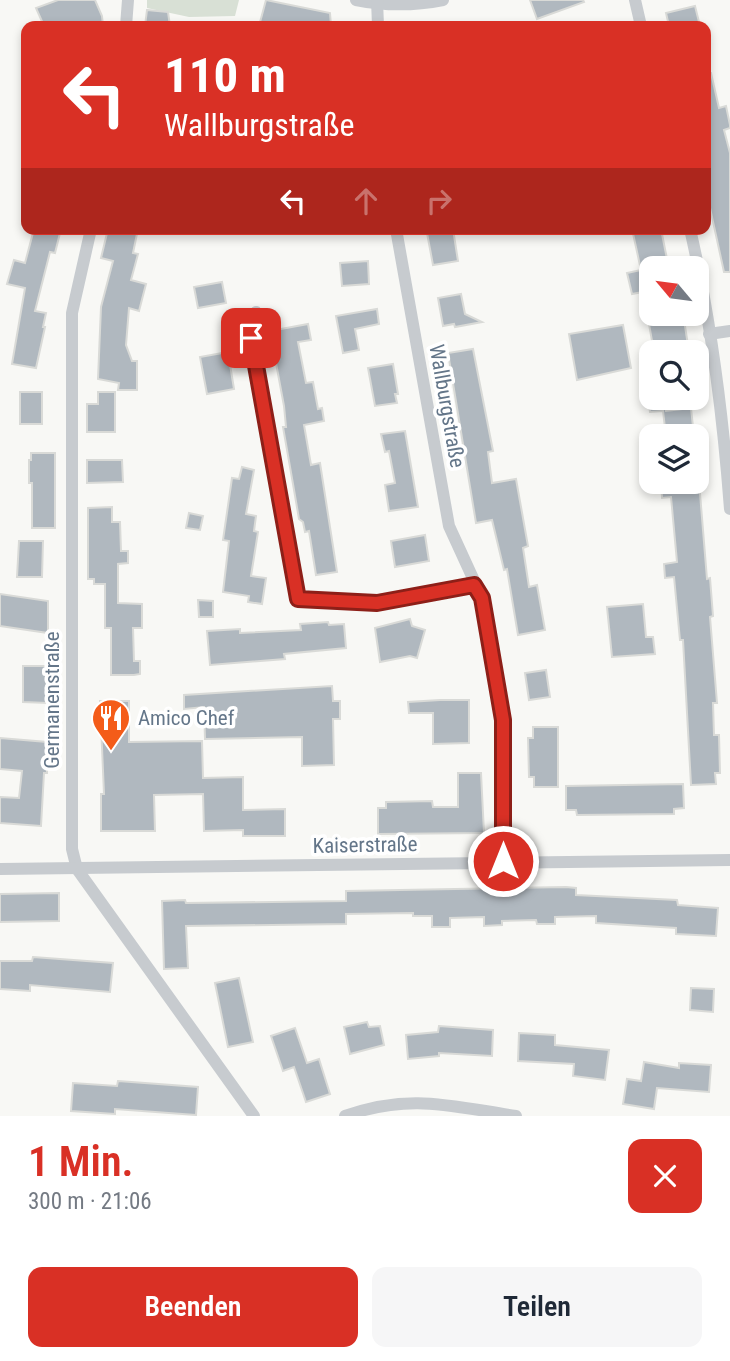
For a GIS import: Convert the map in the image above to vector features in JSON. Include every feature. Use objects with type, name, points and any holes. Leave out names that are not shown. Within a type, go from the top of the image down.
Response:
[{"type":"street","points":[[126,21],[128,0]]},
{"type":"street","points":[[356,0],[403,6],[443,0]]},
{"type":"street","points":[[635,0],[640,21]]},
{"type":"street","points":[[377,2],[378,21]]},
{"type":"street","name":"Germanenstraße","points":[[90,235],[72,313],[72,849],[78,869],[254,1116]]},
{"type":"street","name":"Wallburgstraße","points":[[397,235],[449,526],[482,598],[503,720],[503,861]]},
{"type":"street","points":[[691,235],[709,334],[727,464],[730,509]]},
{"type":"street","points":[[256,312],[251,338],[298,599],[377,603],[474,585]]},
{"type":"street","points":[[709,334],[730,331]]},
{"type":"street","name":"Kaiserstraße","points":[[0,869],[730,860]]},
{"type":"street","points":[[345,1116],[368,1108],[430,1102],[516,1116]]},
{"type":"shaded area","points":[[147,0],[239,0],[235,16],[189,17],[147,8]]},
{"type":"building","points":[[58,0],[95,0],[102,21],[42,21],[36,8]]},
{"type":"building","points":[[266,0],[330,13],[331,21],[260,21]]},
{"type":"building","points":[[530,0],[583,0],[584,2],[537,19]]},
{"type":"building","points":[[695,6],[699,21],[668,21],[666,13]]},
{"type":"building","points":[[147,10],[168,12],[169,21],[146,21]]},
{"type":"building","points":[[711,73],[719,108],[726,106],[730,125],[730,128],[724,130],[730,153],[730,272],[724,272],[711,212]]},
{"type":"building","points":[[32,235],[60,235],[55,253],[50,252],[35,311],[46,313],[36,368],[12,364],[25,288],[7,284],[14,260],[25,263]]},
{"type":"building","points":[[107,235],[137,235],[133,253],[138,254],[131,280],[146,284],[139,311],[129,308],[126,345],[132,361],[137,361],[137,390],[118,390],[119,383],[98,379],[101,307],[113,261],[101,258]]},
{"type":"building","points":[[427,235],[454,235],[458,261],[433,265]]},
{"type":"building","points":[[633,235],[662,235],[666,256],[639,256],[639,261]]},
{"type":"building","points":[[368,261],[369,284],[342,286],[340,263]]},
{"type":"building","points":[[639,270],[639,293],[632,294],[627,273]]},
{"type":"building","points":[[222,282],[226,303],[198,308],[194,287]]},
{"type":"building","points":[[461,294],[465,314],[482,322],[455,327],[454,324],[443,326],[438,298]]},
{"type":"building","points":[[377,309],[379,324],[355,329],[359,350],[343,353],[336,316]]},
{"type":"building","points":[[308,324],[311,340],[298,342],[306,383],[313,382],[318,409],[322,408],[324,421],[304,425],[311,465],[320,463],[337,572],[316,575],[309,531],[305,532],[303,522],[299,519],[283,427],[286,427],[284,406],[270,331]]},
{"type":"building","points":[[623,325],[631,368],[577,380],[569,334]]},
{"type":"building","points":[[649,326],[685,326],[687,340],[652,340]]},
{"type":"building","points":[[473,349],[493,451],[488,452],[492,483],[516,479],[528,546],[523,548],[529,587],[537,585],[545,630],[518,635],[507,569],[504,570],[492,520],[476,523],[448,353]]},
{"type":"building","points":[[228,352],[234,389],[207,394],[200,357]]},
{"type":"building","points":[[393,364],[397,403],[375,406],[368,368]]},
{"type":"building","points":[[20,392],[42,392],[42,424],[20,424]]},
{"type":"building","points":[[98,392],[115,392],[115,432],[87,432],[87,404],[98,404]]},
{"type":"building","points":[[650,410],[691,410],[693,424],[665,424],[663,411]]},
{"type":"building","points":[[405,431],[418,507],[389,511],[385,485],[395,483],[389,451],[385,452],[381,434]]},
{"type":"building","points":[[31,453],[55,453],[55,528],[32,528],[32,483],[29,483]]},
{"type":"building","points":[[87,460],[122,460],[123,482],[87,483]]},
{"type":"building","points":[[242,467],[254,470],[246,514],[256,516],[254,531],[258,532],[251,576],[266,578],[262,604],[248,602],[249,596],[223,592],[229,541],[223,540],[232,478],[239,479]]},
{"type":"building","points":[[662,494],[700,494],[713,616],[710,617],[717,703],[713,703],[714,735],[719,735],[720,773],[715,773],[716,784],[691,785],[683,640],[680,640],[674,577],[665,578],[664,564],[677,562],[671,497],[662,498]]},
{"type":"building","points":[[112,507],[112,522],[120,522],[121,551],[128,551],[128,563],[118,564],[118,603],[142,604],[142,628],[133,628],[134,661],[140,661],[140,674],[134,675],[111,675],[111,628],[105,628],[105,584],[94,584],[94,579],[88,579],[88,508]]},
{"type":"building","points":[[189,513],[203,516],[200,530],[186,528]]},
{"type":"building","points":[[425,535],[429,561],[395,567],[391,541]]},
{"type":"building","points":[[19,541],[43,541],[42,577],[17,577]]},
{"type":"building","points":[[0,594],[48,601],[48,633],[0,626]]},
{"type":"building","points":[[198,600],[213,601],[213,617],[199,617]]},
{"type":"building","points":[[643,604],[646,637],[653,637],[655,654],[612,657],[607,607]]},
{"type":"building","points":[[410,619],[412,626],[425,630],[417,658],[410,656],[380,662],[375,628]]},
{"type":"building","points":[[328,622],[329,625],[344,624],[346,648],[284,654],[285,659],[210,665],[207,631],[240,629],[240,633],[301,630],[300,624]]},
{"type":"building","points":[[23,666],[48,666],[48,703],[23,702]]},
{"type":"building","points":[[546,670],[550,697],[529,700],[525,673]]},
{"type":"building","points":[[332,686],[333,701],[340,701],[340,719],[333,719],[334,765],[302,766],[302,737],[205,739],[204,707],[184,709],[184,695]]},
{"type":"building","points":[[469,700],[469,743],[433,744],[433,713],[409,713],[408,702]]},
{"type":"building","points":[[100,701],[129,701],[129,742],[202,741],[203,778],[243,777],[243,810],[285,809],[285,836],[243,836],[243,830],[204,831],[203,794],[154,795],[155,831],[101,831],[101,794],[104,794]]},
{"type":"building","points":[[533,727],[558,727],[558,787],[534,787],[534,777],[529,777],[528,738],[533,738]]},
{"type":"building","points":[[0,738],[47,742],[47,773],[44,773],[41,826],[0,823],[0,797],[19,798],[22,771],[0,769]]},
{"type":"building","points":[[458,773],[481,773],[484,833],[378,834],[378,808],[386,808],[386,802],[432,801],[433,807],[458,807]]},
{"type":"building","points":[[683,784],[684,808],[674,809],[674,814],[577,815],[576,810],[566,810],[566,786]]},
{"type":"building","points":[[576,888],[576,895],[677,900],[678,905],[718,908],[716,936],[676,934],[676,928],[596,923],[596,916],[555,917],[555,924],[537,924],[536,920],[502,921],[502,925],[484,926],[484,917],[450,918],[450,927],[432,927],[432,916],[413,916],[413,913],[346,914],[346,924],[186,926],[188,968],[164,969],[162,901],[346,901],[346,891]]},
{"type":"building","points":[[59,893],[59,921],[0,922],[0,894]]},
{"type":"building","points":[[33,957],[113,963],[110,992],[30,985],[30,991],[0,989],[0,961],[32,961]]},
{"type":"building","points":[[239,978],[253,1042],[228,1047],[215,983]]},
{"type":"building","points":[[691,988],[714,989],[713,1012],[690,1010]]},
{"type":"building","points":[[367,1022],[369,1027],[380,1026],[384,1045],[350,1054],[344,1027]]},
{"type":"building","points":[[439,1026],[493,1030],[492,1056],[439,1053],[439,1056],[408,1059],[406,1035],[438,1032]]},
{"type":"building","points":[[295,1028],[307,1063],[319,1059],[330,1094],[306,1102],[294,1067],[283,1071],[271,1036]]},
{"type":"building","points":[[519,1033],[555,1035],[555,1045],[609,1050],[605,1080],[573,1076],[574,1064],[518,1061]]},
{"type":"building","points":[[644,1062],[679,1068],[679,1063],[711,1065],[709,1092],[657,1088],[654,1109],[623,1104],[627,1079],[641,1081]]},
{"type":"building","points":[[118,1081],[198,1087],[196,1115],[115,1109],[115,1114],[71,1111],[73,1083],[117,1086]]},
{"type":"place","name":"Amico Chef","points":[[111,752]]},
{"type":"route","points":[[251,338],[298,599],[377,603],[474,585],[482,598],[503,720],[503,861]]}]
